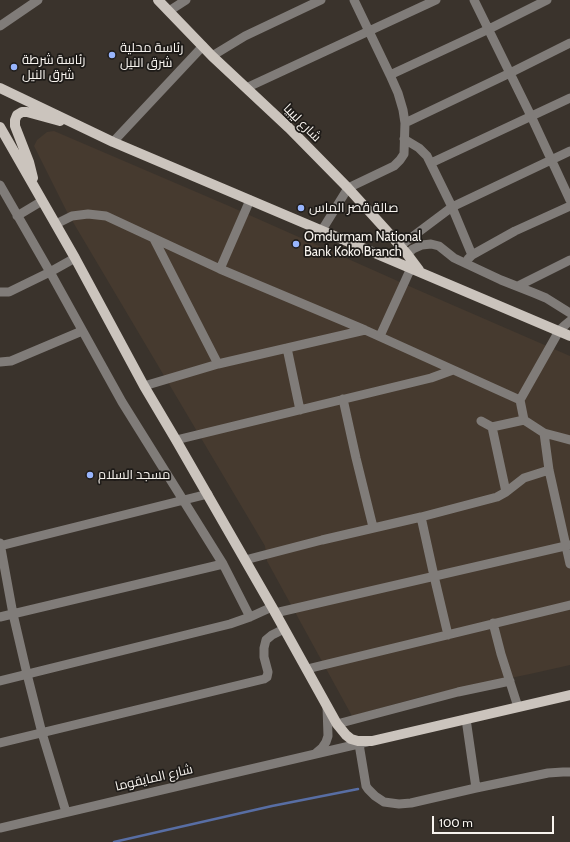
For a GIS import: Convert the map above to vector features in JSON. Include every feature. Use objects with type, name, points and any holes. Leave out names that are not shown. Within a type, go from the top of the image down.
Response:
[{"type":"main road","name":"شارع ليبيا","points":[[158,0],[212,56],[289,128],[348,188],[407,254],[416,270]]},
{"type":"main road","points":[[0,88],[113,142],[570,336]]},
{"type":"main road","points":[[36,190],[29,162],[14,126],[17,115],[22,112],[27,112],[84,128]]},
{"type":"main road","points":[[0,127],[75,258],[144,386],[208,494],[337,724],[346,735],[358,741],[372,741],[570,695]]},
{"type":"street","points":[[0,26],[38,0]]},
{"type":"street","points":[[169,11],[186,0]]},
{"type":"street","points":[[298,0],[303,9]]},
{"type":"street","points":[[212,56],[245,36],[321,0]]},
{"type":"street","points":[[322,230],[348,188],[394,166],[404,154],[405,123],[398,93],[354,0]]},
{"type":"street","points":[[246,88],[436,0]]},
{"type":"street","points":[[474,0],[570,200]]},
{"type":"street","points":[[390,75],[547,0]]},
{"type":"street","points":[[405,123],[570,43]]},
{"type":"street","points":[[113,142],[203,46]]},
{"type":"street","points":[[431,164],[570,98]]},
{"type":"street","points":[[404,139],[419,148],[427,156],[452,207],[472,255]]},
{"type":"street","points":[[400,246],[452,207],[570,151]]},
{"type":"street","points":[[0,185],[122,402],[222,564],[250,618]]},
{"type":"street","points":[[220,269],[250,200]]},
{"type":"street","points":[[17,216],[42,201]]},
{"type":"street","points":[[463,263],[472,255],[515,231],[570,206]]},
{"type":"street","points":[[56,224],[72,216],[88,214],[106,216],[220,269],[380,336],[520,400]]},
{"type":"street","points":[[154,238],[218,364]]},
{"type":"street","points":[[407,254],[413,249],[422,245],[431,244],[439,246],[463,263],[546,298],[570,313]]},
{"type":"street","points":[[0,292],[9,292],[75,258]]},
{"type":"street","points":[[518,286],[570,260]]},
{"type":"street","points":[[380,336],[416,270]]},
{"type":"street","points":[[524,420],[520,400],[559,332],[570,321]]},
{"type":"street","points":[[144,386],[218,364],[365,330]]},
{"type":"street","points":[[0,362],[11,361],[82,331]]},
{"type":"street","points":[[287,348],[300,410]]},
{"type":"street","points":[[176,440],[431,378],[453,370]]},
{"type":"street","points":[[343,399],[373,528]]},
{"type":"street","points":[[481,421],[492,427],[524,420],[544,433],[570,440]]},
{"type":"street","points":[[492,427],[506,492]]},
{"type":"street","points":[[544,433],[549,470],[568,545],[570,564]]},
{"type":"street","points":[[245,560],[498,497],[524,478],[549,470]]},
{"type":"street","points":[[66,812],[42,733],[27,674],[13,614],[0,545],[208,494]]},
{"type":"street","points":[[421,517],[448,635]]},
{"type":"street","points":[[0,681],[230,624],[274,610],[434,576],[568,545]]},
{"type":"street","points":[[0,617],[222,564]]},
{"type":"street","points":[[307,669],[570,605]]},
{"type":"street","points":[[493,623],[518,707]]},
{"type":"street","points":[[0,743],[264,680],[268,672],[264,657],[266,640],[284,629]]},
{"type":"street","points":[[337,724],[458,692],[510,681]]},
{"type":"street","points":[[314,755],[322,748],[328,736],[327,706]]},
{"type":"street","points":[[466,719],[476,788]]},
{"type":"street","name":"شارع المايقوما","points":[[0,828],[372,741]]},
{"type":"street","points":[[359,744],[366,786],[375,796],[384,802],[399,804],[411,803],[548,773],[570,772]]},
{"type":"shaded area","points":[[54,131],[570,356],[570,665],[428,695],[352,716],[267,561],[265,546],[67,212],[34,146],[37,140],[47,132]]},
{"type":"waterway","points":[[114,842],[272,806],[358,789]]},
{"type":"place","name":"رئاسة محلية شرق النيل","points":[[112,55]]},
{"type":"place","name":"رئاسة شرطة شرق النيل","points":[[14,67]]},
{"type":"place","name":"صالة قصر الماس","points":[[301,208]]},
{"type":"place","name":"Omdurmam National Bank Koko Branch","points":[[296,244]]},
{"type":"place","name":"مسجد السلام","points":[[90,475]]}]
